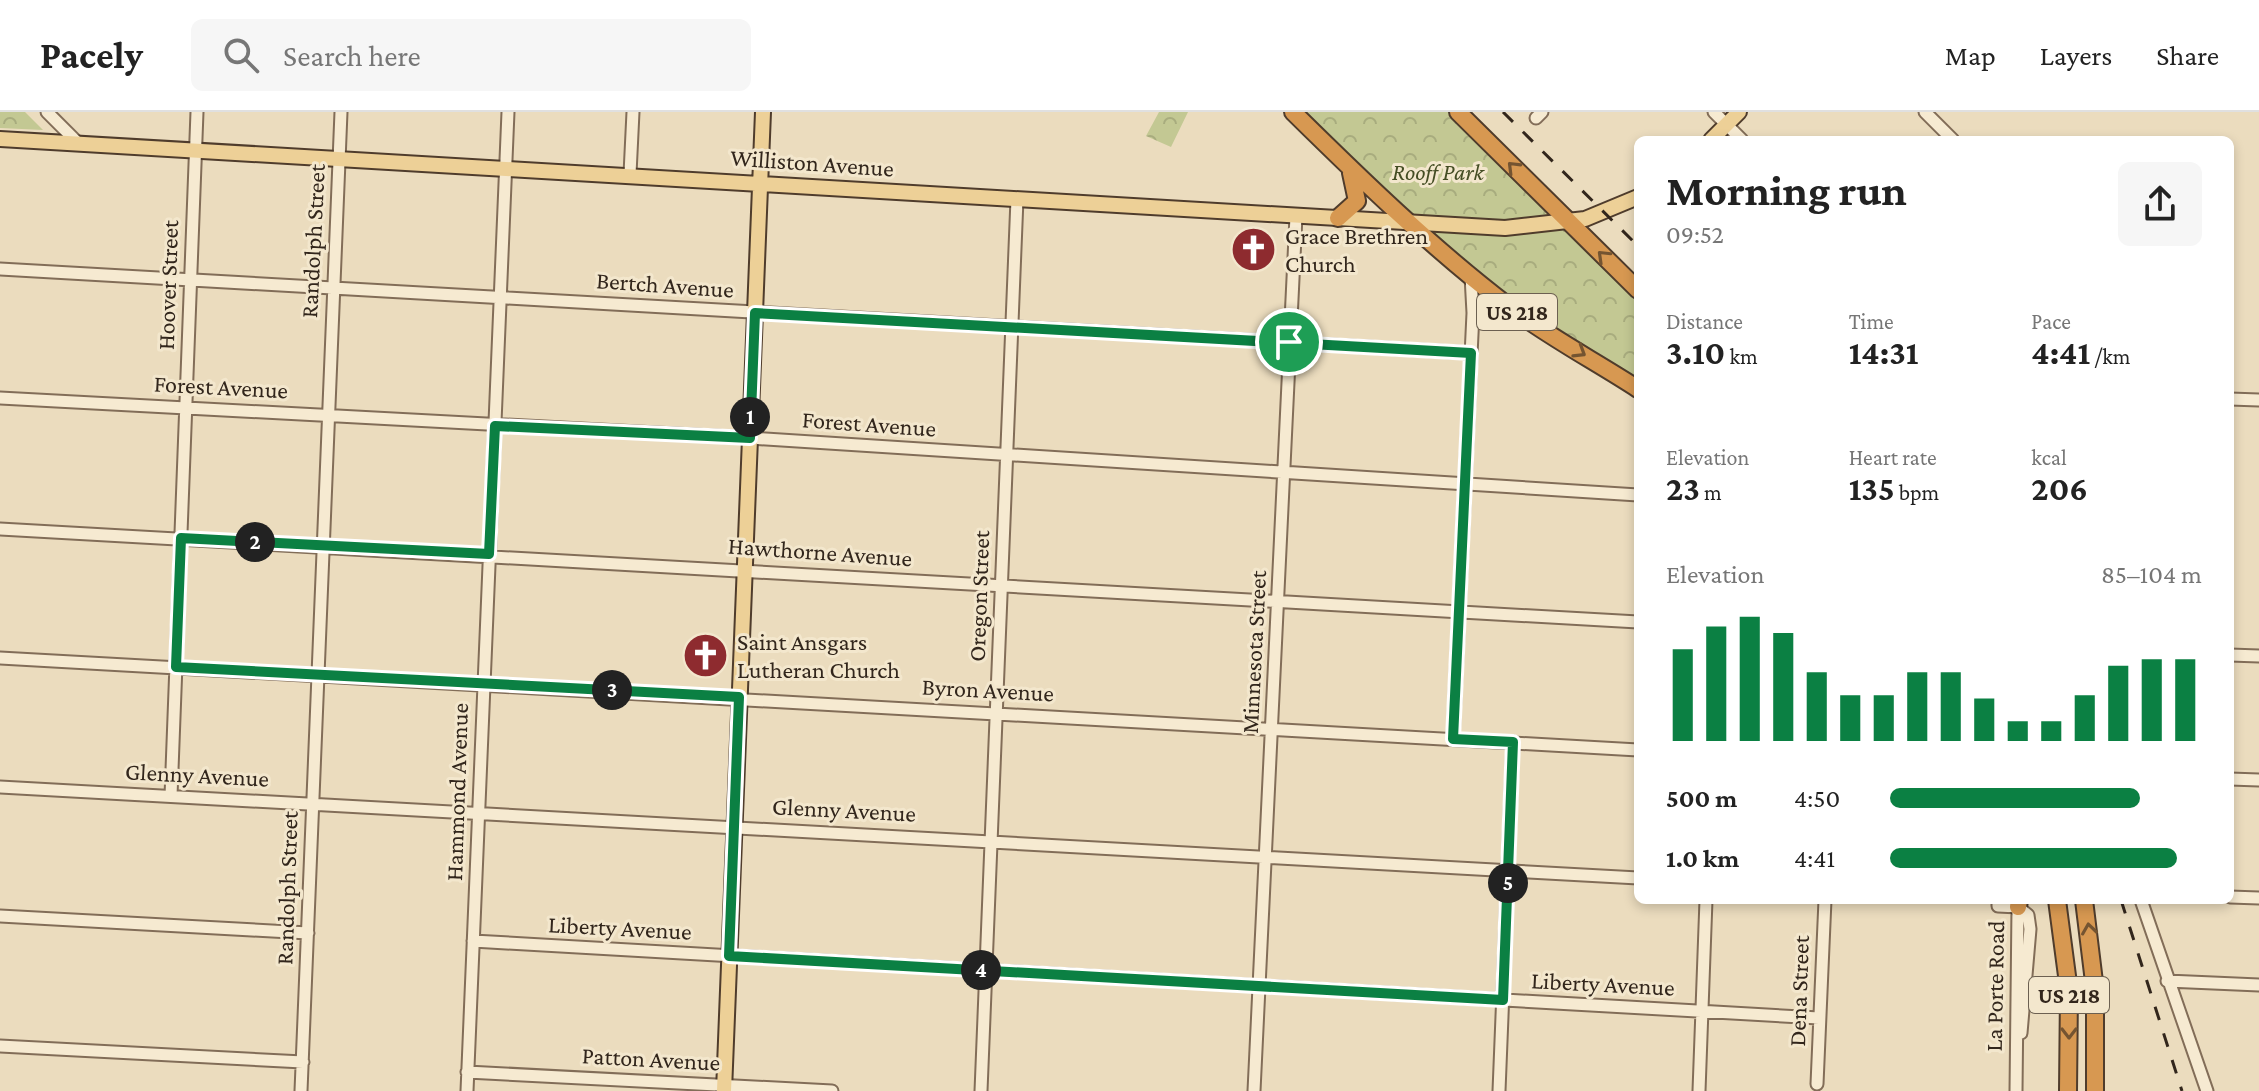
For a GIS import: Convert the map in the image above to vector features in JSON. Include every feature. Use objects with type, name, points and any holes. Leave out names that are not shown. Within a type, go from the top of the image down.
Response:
[{"type":"highway","name":"US 218","points":[[1293,112],[1405,222],[1493,294],[1634,386]]},
{"type":"highway","points":[[1458,112],[1634,286]]},
{"type":"highway","points":[[1338,218],[1353,208],[1357,199],[1349,168]]},
{"type":"highway","name":"US 218","points":[[2058,904],[2069,991],[2068,1091]]},
{"type":"highway","name":"US 218","points":[[2084,904],[2095,990],[2095,1091]]},
{"type":"main road","points":[[724,1088],[763,112]]},
{"type":"main road","points":[[1715,136],[1739,112]]},
{"type":"main road","name":"Williston Avenue","points":[[0,139],[1505,228],[1569,222],[1634,199]]},
{"type":"street","points":[[47,112],[78,143]]},
{"type":"street","name":"Hoover Street","points":[[171,796],[197,112]]},
{"type":"street","name":"Randolph Street","points":[[301,1091],[341,112]]},
{"type":"street","name":"Hammond Avenue","points":[[467,1091],[508,112]]},
{"type":"street","points":[[630,174],[633,112]]},
{"type":"street","points":[[1714,112],[1738,136]]},
{"type":"street","points":[[1925,112],[1949,136]]},
{"type":"street","name":"Oregon Street","points":[[981,1091],[1017,199]]},
{"type":"street","name":"Minnesota Street","points":[[1254,1091],[1262,987],[1296,216]]},
{"type":"street","name":"Bertch Avenue","points":[[0,269],[500,295],[755,313],[1471,353]]},
{"type":"street","points":[[1453,739],[1473,313],[1471,276]]},
{"type":"street","points":[[1473,313],[1477,305],[1493,294]]},
{"type":"street","name":"Forest Avenue","points":[[0,398],[750,438],[1634,495]]},
{"type":"street","points":[[2234,399],[2259,400]]},
{"type":"street","name":"Hawthorne Avenue","points":[[0,529],[489,554],[1634,622]]},
{"type":"street","points":[[2234,655],[2259,656]]},
{"type":"street","name":"Byron Avenue","points":[[0,658],[317,673],[1634,750]]},
{"type":"street","points":[[1499,1091],[1513,742]]},
{"type":"street","points":[[2234,779],[2259,780]]},
{"type":"street","name":"Glenny Avenue","points":[[0,787],[478,811],[1634,878]]},
{"type":"street","points":[[2234,897],[2259,898]]},
{"type":"street","points":[[1699,1091],[1706,904]]},
{"type":"street","name":"Dena Street","points":[[1817,1084],[1825,904]]},
{"type":"street","name":"La Porte Road","points":[[1998,904],[2018,904],[2028,915],[2030,929],[2025,1007],[2016,1056],[2016,1091]]},
{"type":"street","points":[[2142,904],[2207,1091]]},
{"type":"street","points":[[0,916],[308,933]]},
{"type":"street","name":"Liberty Avenue","points":[[473,941],[1819,1018]]},
{"type":"street","points":[[2167,981],[2259,985]]},
{"type":"street","points":[[0,1046],[303,1062]]},
{"type":"street","name":"Patton Avenue","points":[[467,1072],[724,1088],[832,1091]]},
{"type":"green space","points":[[0,112],[25,112],[43,130],[0,128]]},
{"type":"green space","points":[[1159,112],[1188,112],[1171,147],[1146,136]]},
{"type":"green space","name":"Rooff Park","points":[[1294,112],[1462,112],[1634,283],[1634,387],[1510,308]]},
{"type":"railway","points":[[1503,112],[1634,242]]},
{"type":"railway","points":[[2122,904],[2182,1091]]},
{"type":"place","name":"Grace Brethren Church","points":[[1254,250]]},
{"type":"place","name":"Saint Ansgars Lutheran Church","points":[[706,656]]},
{"type":"route","points":[[755,313],[1289,342],[1471,353],[1453,739],[1513,742],[1503,1000],[729,956],[739,697],[176,667],[181,538],[489,554],[495,426],[750,438],[755,313]]}]
